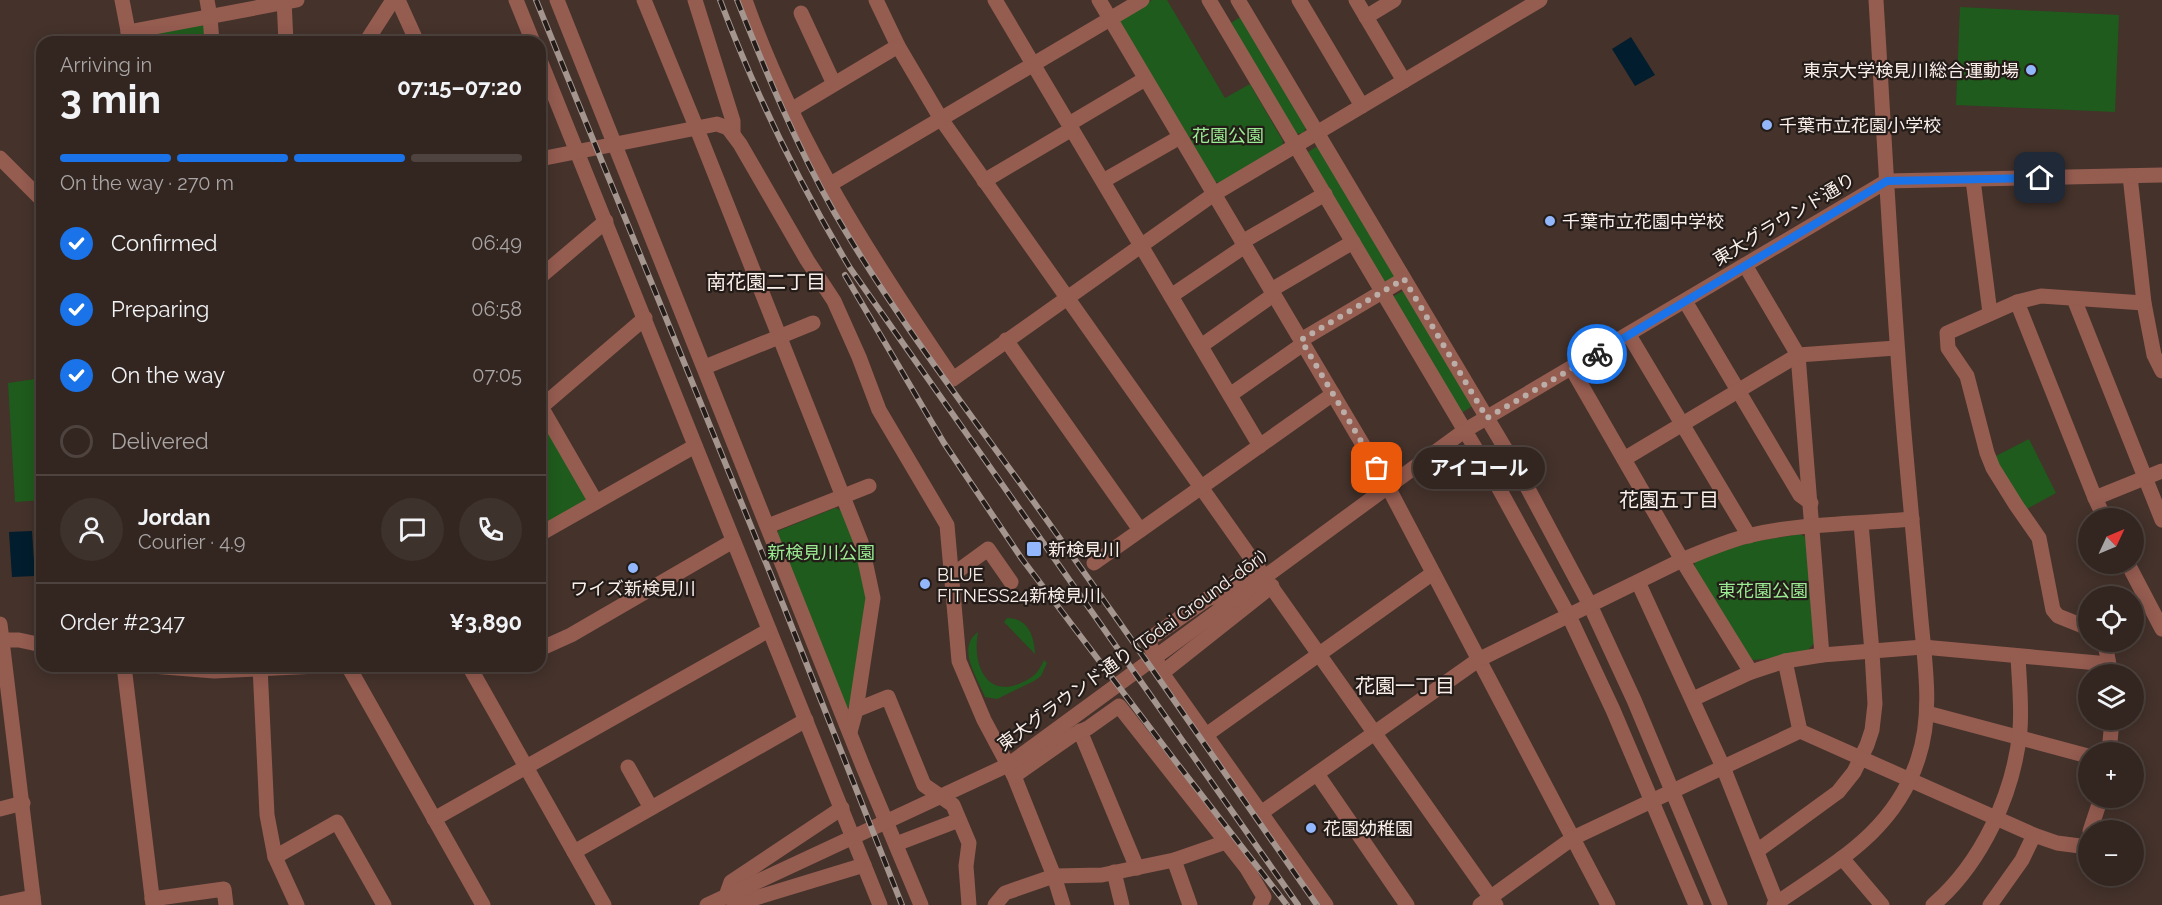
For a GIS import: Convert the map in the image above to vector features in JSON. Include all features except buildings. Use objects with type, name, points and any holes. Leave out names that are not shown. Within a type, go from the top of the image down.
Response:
[{"type":"street","points":[[122,0],[129,36]]},
{"type":"street","points":[[207,0],[212,36]]},
{"type":"street","points":[[370,36],[393,0]]},
{"type":"street","points":[[399,0],[414,36]]},
{"type":"street","points":[[516,0],[531,36]]},
{"type":"street","points":[[557,0],[921,905]]},
{"type":"street","points":[[644,0],[861,542],[873,598],[856,710],[850,732]]},
{"type":"street","points":[[695,0],[733,121],[733,134]]},
{"type":"street","points":[[745,0],[791,110],[829,185],[873,261],[953,379],[1214,194],[1540,0]]},
{"type":"street","points":[[876,0],[898,46],[941,119],[1262,579],[1319,654],[1489,902],[1573,838],[1800,731],[2034,836],[2057,843],[2078,846]]},
{"type":"street","points":[[995,0],[1260,446]]},
{"type":"street","points":[[1099,0],[1388,487],[1608,905]]},
{"type":"street","points":[[829,185],[1142,0]]},
{"type":"street","points":[[1209,0],[1496,483],[1569,615],[1613,710],[1695,905]]},
{"type":"street","points":[[1238,0],[1518,470],[1590,605],[1634,700],[1720,905]]},
{"type":"street","points":[[1299,0],[1362,106]]},
{"type":"street","points":[[1356,0],[1404,81]]},
{"type":"street","points":[[1366,17],[1394,0]]},
{"type":"street","points":[[1638,582],[1723,767],[1776,904],[1861,844],[1889,816],[1910,780],[1926,731],[1923,647],[1896,348],[1876,0]]},
{"type":"street","points":[[133,36],[289,1],[286,36]]},
{"type":"street","points":[[801,13],[834,84]]},
{"type":"street","points":[[791,110],[898,46]]},
{"type":"street","points":[[546,75],[880,905]]},
{"type":"street","points":[[984,181],[1145,79]]},
{"type":"street","points":[[546,158],[717,124],[728,128],[733,134],[807,260],[834,301],[879,410],[947,525],[959,661],[984,720],[1013,767],[1063,905]]},
{"type":"street","points":[[1103,181],[1180,137]]},
{"type":"street","points":[[0,158],[36,194]]},
{"type":"street","name":"東大グラウンド通り","points":[[1464,431],[1887,181],[2162,175]]},
{"type":"street","points":[[2130,176],[2144,303],[2154,355],[2162,371]]},
{"type":"street","points":[[1973,180],[1990,313]]},
{"type":"street","points":[[1171,296],[1244,244],[1325,194]]},
{"type":"street","points":[[546,272],[606,221]]},
{"type":"street","points":[[1201,346],[1272,292],[1353,242]]},
{"type":"street","points":[[1745,265],[1798,355],[1822,655]]},
{"type":"street","points":[[1230,395],[1302,342],[1404,279]]},
{"type":"street","points":[[2078,624],[2058,616],[2052,610],[2039,538],[1993,468],[1967,376],[1948,348],[1947,333],[2017,302],[2041,296],[2144,303]]},
{"type":"street","points":[[2074,300],[2162,520]]},
{"type":"street","points":[[1685,301],[1800,495],[1810,503]]},
{"type":"street","points":[[2017,302],[2100,508]]},
{"type":"street","points":[[546,402],[645,318]]},
{"type":"street","points":[[705,367],[813,324]]},
{"type":"street","points":[[1629,335],[1749,536]]},
{"type":"street","points":[[1006,340],[1140,530]]},
{"type":"street","points":[[1624,459],[1798,355],[1896,348]]},
{"type":"street","points":[[1572,369],[1682,560],[1751,672]]},
{"type":"street","points":[[1094,563],[1333,394]]},
{"type":"street","points":[[546,417],[596,502]]},
{"type":"street","name":"東大グラウンド通り (Tōdai Ground-dōri)","points":[[707,905],[976,780],[1013,767],[1262,579],[1464,431]]},
{"type":"street","points":[[546,531],[695,446]]},
{"type":"street","points":[[2095,498],[2162,471]]},
{"type":"street","points":[[768,526],[869,486]]},
{"type":"street","points":[[1261,813],[1478,660],[1682,560],[1715,546],[1749,536],[1813,526],[1912,519]]},
{"type":"street","points":[[1757,851],[1838,792],[1846,783],[1867,746],[1874,718],[1872,652],[1861,523]]},
{"type":"street","points":[[546,646],[571,635],[733,541]]},
{"type":"street","points":[[951,576],[988,549],[1011,582]]},
{"type":"street","points":[[1206,735],[1433,573]]},
{"type":"street","points":[[2133,574],[2162,628]]},
{"type":"street","points":[[1262,579],[1207,598],[1148,640],[1162,672],[1326,905]]},
{"type":"street","points":[[1162,672],[1262,579]]},
{"type":"street","points":[[0,624],[34,901],[0,904]]},
{"type":"street","points":[[434,819],[769,630]]},
{"type":"street","points":[[1,640],[19,640],[36,644]]},
{"type":"street","points":[[1693,699],[1751,672],[1785,661],[1822,655],[1923,647],[2078,664]]},
{"type":"street","points":[[1933,905],[1966,869],[1995,819],[2009,783],[2019,738],[2021,711],[2018,656]]},
{"type":"street","points":[[1785,661],[1800,731]]},
{"type":"street","points":[[125,672],[152,902],[224,889],[226,905]]},
{"type":"street","points":[[260,672],[267,815],[274,857],[297,905]]},
{"type":"street","points":[[351,672],[483,905]]},
{"type":"street","points":[[472,672],[604,905]]},
{"type":"street","points":[[856,710],[888,697],[924,785],[953,805],[969,843],[966,866],[969,905]]},
{"type":"street","points":[[1013,767],[1080,731],[1119,706],[1246,867],[1264,897],[1260,905]]},
{"type":"street","points":[[1927,713],[2078,753]]},
{"type":"street","points":[[574,852],[806,720]]},
{"type":"street","points":[[1080,731],[1137,867]]},
{"type":"street","points":[[628,767],[651,808]]},
{"type":"street","points":[[1317,774],[1407,905]]},
{"type":"street","points":[[0,809],[23,803]]},
{"type":"street","points":[[842,808],[731,882],[731,894],[740,903],[864,865]]},
{"type":"street","points":[[896,844],[959,820]]},
{"type":"street","points":[[274,857],[337,822],[384,905]]},
{"type":"street","points":[[1990,905],[2022,860],[2034,836]]},
{"type":"street","points":[[995,905],[1005,893],[1054,876],[1114,873],[1174,860],[1226,842]]},
{"type":"street","points":[[1842,858],[1882,905]]},
{"type":"street","points":[[1174,860],[1190,905]]},
{"type":"street","points":[[1114,873],[1122,905]]},
{"type":"green space","name":"花園公園","points":[[1152,0],[1167,0],[1225,98],[1250,84],[1283,141],[1282,147],[1220,183],[1213,181],[1120,24],[1122,18]]},
{"type":"green space","points":[[1960,7],[2119,15],[2115,112],[1956,105]]},
{"type":"green space","points":[[1242,16],[1308,125],[1303,133],[1294,134],[1229,24]]},
{"type":"green space","points":[[202,23],[207,27],[208,36],[140,36]]},
{"type":"green space","points":[[1316,147],[1321,148],[1396,274],[1391,281],[1382,282],[1308,152]]},
{"type":"green space","points":[[1403,291],[1474,405],[1460,414],[1393,301],[1394,296]]},
{"type":"green space","points":[[36,379],[36,500],[15,502],[8,383]]},
{"type":"green space","points":[[546,427],[588,495],[586,501],[546,524]]},
{"type":"green space","points":[[2029,439],[2056,493],[2025,510],[1994,457]]},
{"type":"green space","name":"新検見川公園","points":[[835,508],[843,511],[852,535],[867,601],[851,706],[846,708],[777,536],[778,531]]},
{"type":"green space","name":"東花園公園","points":[[1800,534],[1807,538],[1815,642],[1808,650],[1752,660],[1694,567],[1696,559],[1752,542]]},
{"type":"green space","points":[[1007,618],[1020,621],[1025,625],[1031,635],[1035,654],[1004,622]]},
{"type":"green space","points":[[978,632],[979,666],[990,682],[998,686],[1009,687],[1021,683],[1035,674],[1044,660],[1047,663],[1041,676],[997,699],[985,697],[973,672],[968,654],[972,639]]},
{"type":"water","points":[[1631,37],[1655,75],[1635,86],[1612,49]]},
{"type":"water","points":[[32,531],[35,576],[12,577],[9,532]]},
{"type":"railway","points":[[536,0],[784,607],[902,905]]},
{"type":"railway","points":[[720,0],[779,137],[850,268],[1298,905]]},
{"type":"railway","points":[[737,0],[794,134],[834,212],[859,254],[913,335],[1089,579],[1317,905]]},
{"type":"railway","points":[[845,275],[944,443],[1022,559],[1287,905]]},
{"type":"way so far","points":[[1377,468],[1301,340],[1404,279],[1487,418],[1597,354]]},
{"type":"place","name":"東京大学検見川総合運動場","points":[[2031,70]]},
{"type":"place","name":"千葉市立花園小学校","points":[[1767,125]]},
{"type":"place","name":"千葉市立花園中学校","points":[[1550,221]]},
{"type":"place","name":"アイコール","points":[[1377,468]]},
{"type":"place","name":"新検見川","points":[[1034,549]]},
{"type":"place","name":"ワイズ新検見川","points":[[633,568]]},
{"type":"place","name":"BLUE FITNESS24新検見川","points":[[925,584]]},
{"type":"place","name":"花園幼稚園","points":[[1311,828]]},
{"type":"district","name":"南花園二丁目","points":[[766,282]]},
{"type":"district","name":"花園五丁目","points":[[1669,500]]},
{"type":"district","name":"花園一丁目","points":[[1405,686]]},
{"type":"route","points":[[1597,354],[1887,181],[2040,178]]}]
